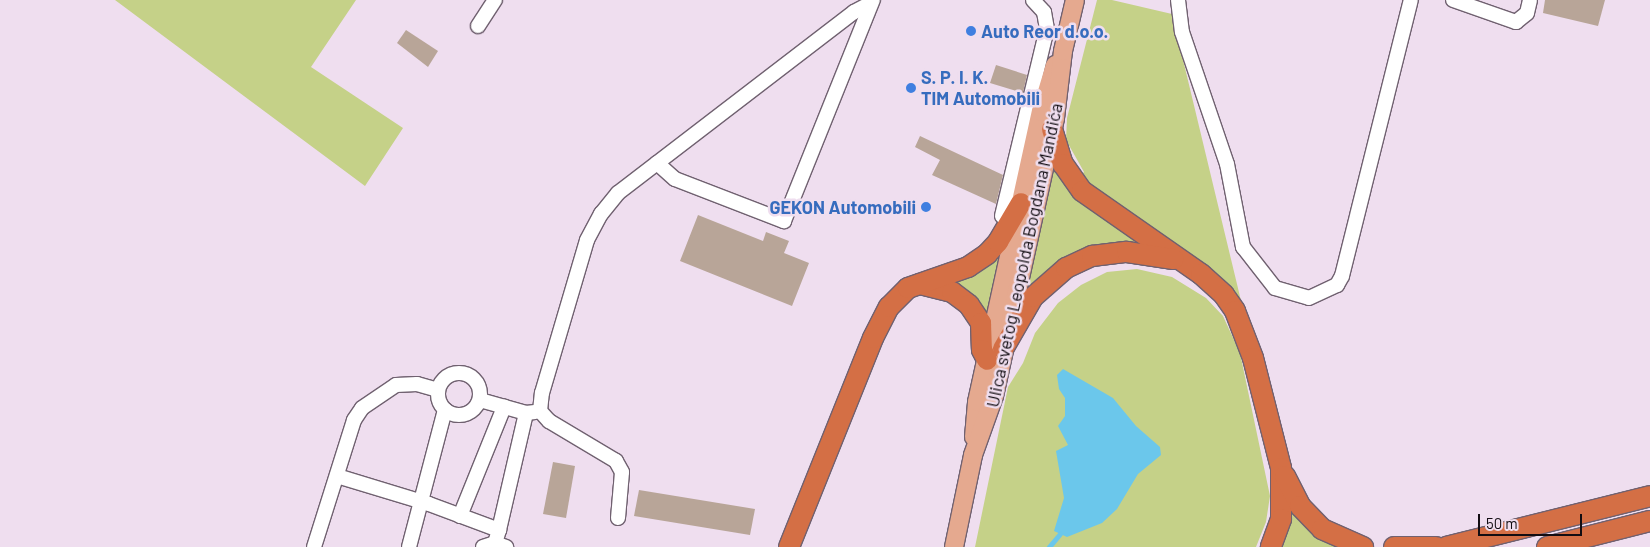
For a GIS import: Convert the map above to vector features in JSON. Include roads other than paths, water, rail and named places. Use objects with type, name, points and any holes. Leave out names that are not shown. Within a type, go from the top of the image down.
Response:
[{"type":"highway","points":[[1052,129],[1063,164],[1082,191],[1213,284],[1235,311],[1253,358],[1281,468],[1300,506],[1322,529],[1363,547]]},
{"type":"highway","points":[[789,547],[882,318],[897,298],[920,284],[968,267],[987,254],[998,242],[1021,202]]},
{"type":"highway","points":[[920,284],[952,292],[969,305],[981,323],[982,350],[995,355],[1033,297],[1066,268],[1092,256],[1127,252],[1179,260]]},
{"type":"highway","points":[[1271,547],[1281,519],[1281,468]]},
{"type":"highway","points":[[1446,547],[1650,496]]},
{"type":"highway","points":[[1547,547],[1650,521]]},
{"type":"highway","points":[[1394,547],[1436,547]]},
{"type":"main road","name":"Ulica svetog Leopolda Bogdana Mandića","points":[[995,355],[1052,129],[1063,51],[1075,0]]},
{"type":"main road","name":"Ulica svetog Leopolda Bogdana Mandića","points":[[954,547],[973,456],[994,396],[995,355],[1021,202],[1048,86],[1063,51]]},
{"type":"street","points":[[478,26],[495,0]]},
{"type":"street","points":[[1002,216],[1047,29],[1044,12],[1033,0]]},
{"type":"street","points":[[1178,0],[1182,32],[1227,164],[1243,247],[1275,288],[1310,298],[1336,285],[1342,276],[1411,0]]},
{"type":"street","points":[[1453,0],[1516,22],[1527,13],[1530,0]]},
{"type":"street","points":[[540,412],[542,394],[587,240],[601,214],[618,193],[854,12],[872,2]]},
{"type":"street","points":[[657,163],[675,179],[784,221],[872,2]]},
{"type":"street","points":[[409,547],[445,410],[438,390],[445,378],[464,374],[479,386],[480,400],[466,414],[445,410]]},
{"type":"street","points":[[314,547],[354,420],[362,408],[396,385],[417,384],[438,390]]},
{"type":"street","points":[[480,400],[526,413],[540,412],[549,421],[616,461],[622,472],[618,518]]},
{"type":"street","points":[[460,516],[504,407]]},
{"type":"street","points":[[337,476],[420,501],[460,516],[496,542],[526,413]]},
{"type":"water","points":[[1063,369],[1113,398],[1136,426],[1160,447],[1161,455],[1138,474],[1117,509],[1102,523],[1067,537],[1054,531],[1064,498],[1056,451],[1068,445],[1058,426],[1065,416],[1065,398],[1059,389],[1057,375]]},
{"type":"waterway","points":[[1049,547],[1060,534]]},
{"type":"place","name":"Auto Reor d.o.o.","points":[[971,31]]},
{"type":"place","name":"S. P. I. K. TIM Automobili","points":[[911,88]]},
{"type":"place","name":"GEKON Automobili","points":[[926,207]]}]
